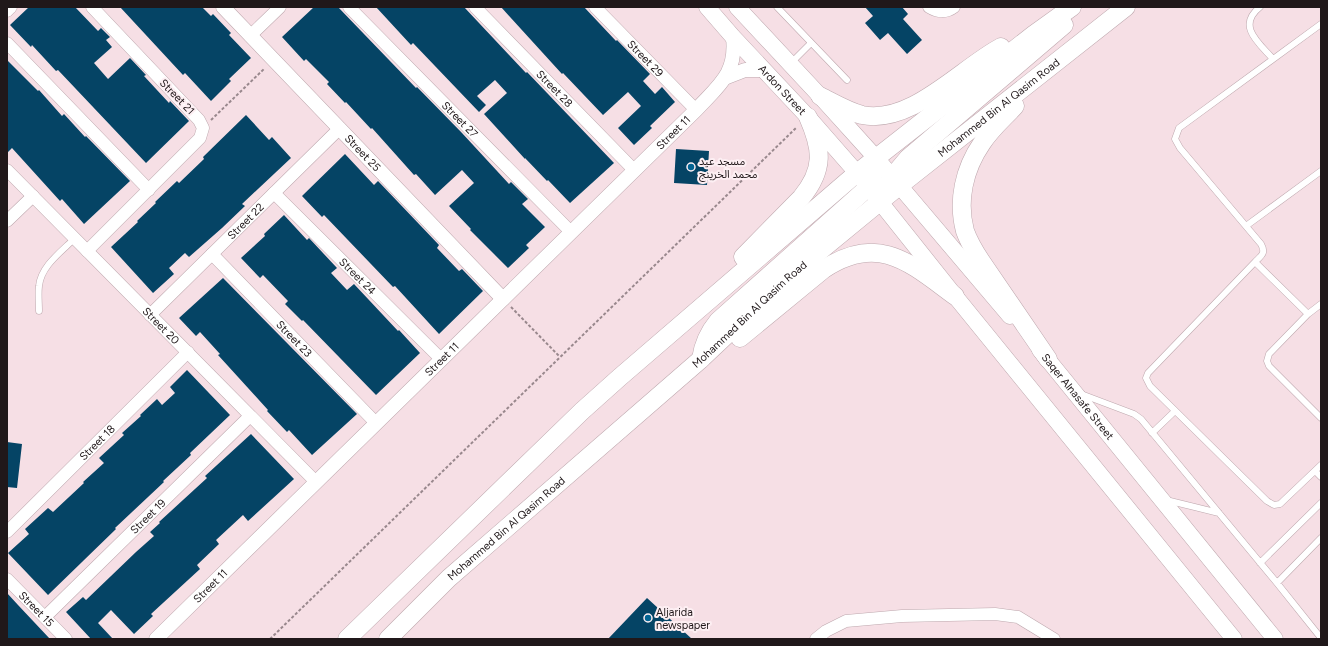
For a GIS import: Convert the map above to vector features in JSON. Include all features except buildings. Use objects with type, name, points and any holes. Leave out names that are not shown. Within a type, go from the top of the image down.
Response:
[{"type":"main road","name":"Ardon Street","points":[[707,7],[863,179]]},
{"type":"main road","name":"Ardon Street","points":[[737,7],[876,158]]},
{"type":"main road","points":[[347,639],[582,411],[687,318],[863,179],[873,178],[876,168],[876,158],[1033,35],[1072,7]]},
{"type":"main road","points":[[880,201],[896,182],[902,164],[1065,24],[1078,7]]},
{"type":"main road","name":"Mohammed Bin Al Qasim Road","points":[[896,182],[1126,7]]},
{"type":"main road","points":[[1048,359],[980,261],[971,245],[962,216],[961,202],[970,165],[982,142],[1016,105],[1072,57],[1101,26]]},
{"type":"main road","points":[[820,96],[852,112],[863,115],[875,116],[898,113],[919,102],[997,49],[1015,40],[1033,35]]},
{"type":"main road","points":[[687,318],[708,292],[801,198],[808,189],[816,174],[819,157],[816,134],[808,117]]},
{"type":"main road","name":"Saqer Alnasafe Street","points":[[876,158],[1048,359],[1275,639]]},
{"type":"main road","points":[[863,179],[955,296],[1234,639]]},
{"type":"main road","points":[[700,360],[707,336],[718,321],[863,179]]},
{"type":"main road","name":"Mohammed Bin Al Qasim Road","points":[[388,639],[449,578],[700,360],[787,278],[880,201]]},
{"type":"main road","points":[[700,360],[725,349],[824,269],[836,261],[850,256],[864,253],[879,253],[894,257],[907,262],[955,296]]},
{"type":"main road","points":[[449,578],[437,578],[433,576],[431,572],[432,564],[557,449],[571,431],[582,411]]},
{"type":"street","points":[[7,11],[11,7]]},
{"type":"street","name":"Street 21","points":[[92,7],[199,120],[203,128]]},
{"type":"street","name":"Street 25","points":[[223,7],[503,299]]},
{"type":"street","points":[[250,36],[280,7]]},
{"type":"street","name":"Street 27","points":[[349,7],[571,232]]},
{"type":"street","name":"Street 28","points":[[475,7],[634,170]]},
{"type":"street","name":"Street 29","points":[[596,7],[696,110]]},
{"type":"street","points":[[929,7],[935,12],[949,11],[954,7]]},
{"type":"street","name":"Street 11","points":[[156,639],[696,110],[726,77],[734,58],[733,37]]},
{"type":"street","points":[[7,43],[149,190]]},
{"type":"street","name":"Street 11","points":[[726,77],[745,70],[764,70]]},
{"type":"street","points":[[87,251],[200,138],[203,128]]},
{"type":"street","name":"Street 22","points":[[150,315],[340,128]]},
{"type":"street","name":"Street 20","points":[[7,170],[316,482]]},
{"type":"street","name":"Street 24","points":[[274,193],[441,359]]},
{"type":"street","points":[[7,221],[33,196]]},
{"type":"street","name":"Street 23","points":[[212,254],[376,423]]},
{"type":"street","name":"Street 18","points":[[7,532],[188,352]]},
{"type":"street","name":"Street 19","points":[[45,617],[250,416]]},
{"type":"street","name":"Street 15","points":[[7,579],[66,639]]},
{"type":"street","points":[[816,639],[826,631],[846,621],[902,616],[995,614],[1018,617],[1053,638]]},
{"type":"lane","points":[[776,7],[847,80]]},
{"type":"lane","points":[[1260,7],[1253,13],[1249,22],[1249,27],[1253,35],[1273,59]]},
{"type":"lane","points":[[1321,24],[1179,128],[1175,139],[1180,148],[1264,249],[1263,254],[1256,262],[1148,373],[1146,378],[1150,386],[1175,411],[1267,501],[1274,505],[1280,504],[1321,465]]},
{"type":"lane","points":[[790,64],[811,43]]},
{"type":"lane","points":[[1246,226],[1321,171]]},
{"type":"lane","points":[[39,311],[39,285],[42,274],[48,265],[75,238]]},
{"type":"lane","points":[[1256,262],[1308,314]]},
{"type":"lane","points":[[1321,304],[1308,314],[1269,354],[1267,361],[1269,366],[1321,418]]},
{"type":"lane","points":[[1073,391],[1134,414],[1152,433],[1219,513],[1321,638]]},
{"type":"lane","points":[[1152,433],[1175,411]]},
{"type":"lane","points":[[1315,471],[1321,477]]},
{"type":"lane","points":[[1161,498],[1219,513]]},
{"type":"lane","points":[[1260,563],[1321,503]]},
{"type":"lane","points":[[1277,583],[1321,538]]},
{"type":"path","points":[[203,128],[274,60]]},
{"type":"path","points":[[270,639],[808,117]]},
{"type":"path","points":[[503,299],[560,357]]},
{"type":"place","name":"مسجد عيد محمد الخرينج","points":[[691,167]]},
{"type":"place","name":"Aljarida newspaper","points":[[648,618]]}]
